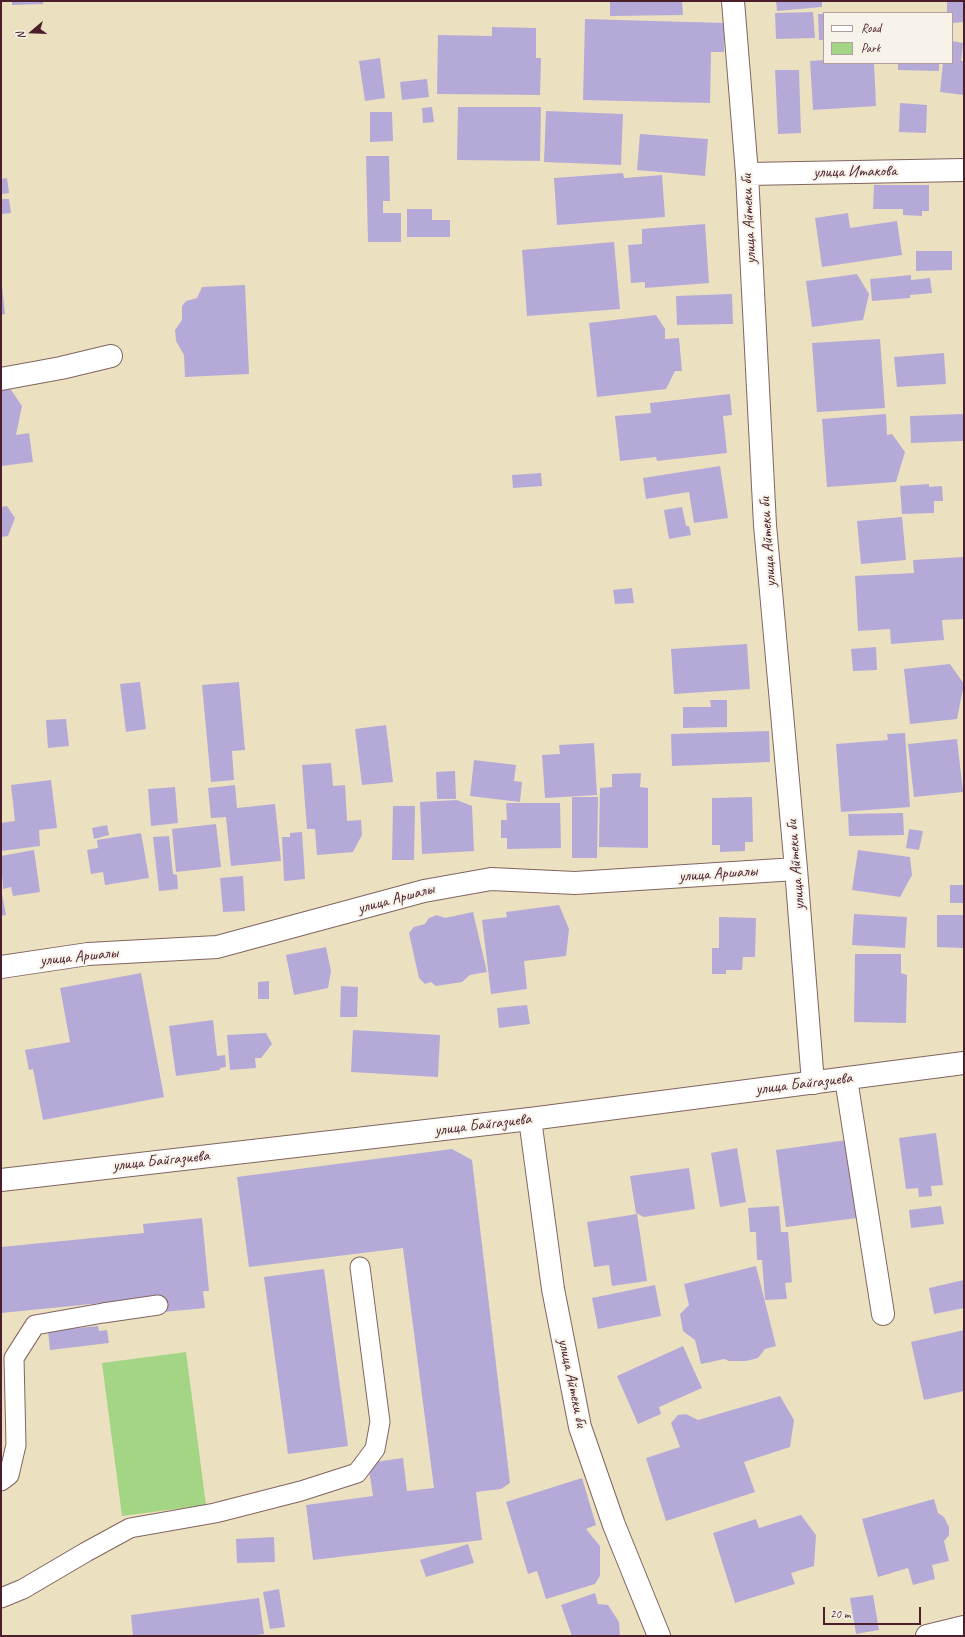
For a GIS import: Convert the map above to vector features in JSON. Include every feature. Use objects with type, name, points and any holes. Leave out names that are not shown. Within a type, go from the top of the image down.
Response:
[{"type":"street","name":"улица Айтеки би","points":[[733,1],[747,174],[766,525],[813,1083]]},
{"type":"street","name":"улица Итакова","points":[[747,174],[964,170]]},
{"type":"street","points":[[1,379],[61,368],[111,356]]},
{"type":"street","name":"улица Аршалы","points":[[1,967],[88,954],[217,947],[424,890],[491,879],[575,883],[796,869]]},
{"type":"street","name":"улица Байгазиева","points":[[1,1180],[530,1119],[964,1063]]},
{"type":"street","points":[[846,1079],[883,1314]]},
{"type":"street","name":"улица Айтеки би","points":[[530,1119],[553,1289],[580,1427],[614,1525],[659,1636]]},
{"type":"street","points":[[927,1636],[964,1627]]},
{"type":"lane","points":[[1,1598],[23,1589],[130,1528],[215,1513],[301,1491],[357,1473],[375,1449],[380,1422],[360,1267]]},
{"type":"lane","points":[[1,1481],[9,1475],[16,1445],[14,1358],[35,1325],[158,1305]]},
{"type":"green space","points":[[186,1352],[206,1505],[122,1516],[102,1363]]},
{"type":"building","points":[[12,1],[43,1],[43,4],[12,5]]},
{"type":"building","points":[[610,1],[682,1],[683,15],[610,16]]},
{"type":"building","points":[[776,1],[822,1],[822,7],[777,11]]},
{"type":"building","points":[[947,1],[964,1],[964,22],[953,23],[953,12],[947,12]]},
{"type":"building","points":[[813,12],[815,38],[776,39],[775,13]]},
{"type":"building","points":[[818,14],[823,14],[823,40],[819,40]]},
{"type":"building","points":[[585,19],[724,23],[724,52],[711,52],[710,103],[583,100]]},
{"type":"building","points":[[492,27],[536,28],[536,58],[541,58],[540,95],[437,94],[438,35],[492,36]]},
{"type":"building","points":[[953,41],[963,43],[961,61],[964,61],[964,95],[940,92],[943,64],[953,64]]},
{"type":"building","points":[[380,58],[385,98],[365,101],[359,61]]},
{"type":"building","points":[[823,60],[823,64],[874,64],[876,106],[813,110],[810,61]]},
{"type":"building","points":[[898,64],[939,64],[939,71],[898,70]]},
{"type":"building","points":[[775,70],[799,70],[801,133],[778,134]]},
{"type":"building","points":[[427,79],[429,97],[402,100],[400,82]]},
{"type":"building","points":[[900,103],[927,105],[926,133],[899,132]]},
{"type":"building","points":[[432,107],[434,122],[423,123],[422,108]]},
{"type":"building","points":[[458,107],[541,107],[540,161],[457,160]]},
{"type":"building","points":[[546,111],[623,114],[621,165],[544,162]]},
{"type":"building","points":[[370,112],[392,112],[393,141],[370,142]]},
{"type":"building","points":[[640,134],[708,139],[705,176],[637,170]]},
{"type":"building","points":[[366,156],[389,156],[390,201],[383,201],[383,213],[401,213],[401,242],[368,242]]},
{"type":"building","points":[[623,173],[624,178],[662,175],[665,217],[557,225],[554,178]]},
{"type":"building","points":[[7,178],[9,193],[1,194],[1,179]]},
{"type":"building","points":[[874,185],[929,185],[929,211],[922,211],[922,216],[903,215],[903,209],[873,209]]},
{"type":"building","points":[[1,199],[9,199],[11,213],[1,214]]},
{"type":"building","points":[[407,209],[432,209],[432,220],[450,220],[450,237],[407,237]]},
{"type":"building","points":[[848,213],[850,228],[897,221],[902,255],[822,267],[815,218]]},
{"type":"building","points":[[705,224],[709,283],[645,288],[645,282],[631,283],[628,245],[642,244],[642,229]]},
{"type":"building","points":[[614,242],[620,309],[527,316],[522,250]]},
{"type":"building","points":[[916,251],[952,251],[952,270],[916,271]]},
{"type":"building","points":[[857,274],[869,294],[863,320],[812,327],[806,281]]},
{"type":"building","points":[[911,275],[911,280],[930,278],[932,293],[910,295],[910,298],[872,301],[870,279]]},
{"type":"building","points":[[1,277],[5,314],[1,315]]},
{"type":"building","points":[[245,285],[249,374],[185,377],[184,355],[176,341],[175,330],[182,320],[182,306],[186,301],[197,298],[202,287]]},
{"type":"building","points":[[732,294],[733,324],[677,325],[676,296]]},
{"type":"building","points":[[656,315],[665,329],[665,339],[679,338],[682,371],[675,371],[666,389],[597,397],[589,323]]},
{"type":"building","points":[[880,339],[885,408],[817,412],[812,343]]},
{"type":"building","points":[[944,353],[946,384],[897,387],[894,357]]},
{"type":"building","points":[[9,387],[22,406],[16,435],[29,433],[33,462],[1,466],[1,388]]},
{"type":"building","points":[[730,394],[732,415],[723,416],[727,453],[657,461],[656,457],[620,461],[615,416],[651,413],[650,403]]},
{"type":"building","points":[[886,414],[887,435],[892,434],[905,452],[896,482],[827,487],[822,419]]},
{"type":"building","points":[[964,414],[964,441],[911,443],[910,416]]},
{"type":"building","points":[[720,466],[728,518],[694,523],[689,492],[646,499],[643,478]]},
{"type":"building","points":[[541,473],[542,486],[513,488],[512,475]]},
{"type":"building","points":[[929,484],[929,487],[942,486],[943,501],[934,501],[934,513],[902,514],[900,486]]},
{"type":"building","points":[[7,506],[15,518],[8,536],[1,537],[1,507]]},
{"type":"building","points":[[682,507],[686,526],[689,526],[691,535],[669,539],[664,510]]},
{"type":"building","points":[[902,517],[906,560],[861,564],[857,521]]},
{"type":"building","points":[[964,557],[964,619],[942,620],[944,640],[891,644],[890,629],[858,631],[855,576],[914,573],[913,560]]},
{"type":"building","points":[[632,588],[634,603],[615,604],[613,590]]},
{"type":"building","points":[[747,644],[750,689],[674,694],[671,649]]},
{"type":"building","points":[[876,647],[877,670],[853,671],[851,649]]},
{"type":"building","points":[[950,664],[964,684],[957,719],[910,724],[904,669]]},
{"type":"building","points":[[140,682],[146,729],[126,732],[120,684]]},
{"type":"building","points":[[239,682],[245,750],[232,751],[234,780],[211,782],[202,685]]},
{"type":"building","points":[[710,700],[727,700],[727,727],[683,728],[683,707],[711,707]]},
{"type":"building","points":[[66,719],[69,746],[48,748],[46,720]]},
{"type":"building","points":[[386,725],[393,782],[362,785],[355,729]]},
{"type":"building","points":[[769,731],[770,762],[672,766],[671,734]]},
{"type":"building","points":[[905,733],[910,807],[841,812],[836,744],[888,740],[887,734]]},
{"type":"building","points":[[957,739],[963,792],[914,797],[908,744]]},
{"type":"building","points":[[594,743],[597,795],[545,798],[542,755],[560,754],[559,745]]},
{"type":"building","points":[[474,760],[516,765],[514,781],[522,782],[520,802],[470,796]]},
{"type":"building","points":[[331,763],[333,786],[345,785],[347,821],[361,820],[362,835],[353,852],[317,855],[315,829],[307,829],[302,765]]},
{"type":"building","points":[[455,771],[456,799],[437,799],[436,772]]},
{"type":"building","points":[[641,773],[640,787],[648,788],[648,848],[599,847],[600,788],[612,787],[612,774]]},
{"type":"building","points":[[51,780],[57,828],[39,830],[40,846],[1,851],[1,823],[15,821],[11,785]]},
{"type":"building","points":[[235,785],[237,808],[275,804],[281,861],[231,866],[226,817],[211,818],[208,788]]},
{"type":"building","points":[[175,787],[178,823],[151,826],[148,789]]},
{"type":"building","points":[[572,797],[598,797],[597,858],[572,858]]},
{"type":"building","points":[[752,797],[753,842],[745,842],[745,851],[720,852],[720,845],[712,845],[712,798]]},
{"type":"building","points":[[457,800],[472,806],[474,851],[422,854],[420,802]]},
{"type":"building","points":[[506,803],[560,803],[561,848],[507,849],[507,838],[501,838],[501,820],[507,820]]},
{"type":"building","points":[[393,806],[415,806],[414,860],[392,860]]},
{"type":"building","points":[[903,813],[904,835],[849,836],[848,814]]},
{"type":"building","points":[[216,824],[221,867],[176,872],[172,829]]},
{"type":"building","points":[[107,825],[109,835],[94,839],[92,828]]},
{"type":"building","points":[[909,829],[923,831],[919,850],[906,848]]},
{"type":"building","points":[[302,832],[305,879],[284,881],[282,837],[290,837],[290,833]]},
{"type":"building","points":[[141,833],[149,878],[105,885],[103,872],[91,874],[87,850],[98,848],[97,840]]},
{"type":"building","points":[[169,836],[173,874],[177,875],[178,889],[159,891],[153,837]]},
{"type":"building","points":[[34,850],[40,892],[13,896],[11,887],[3,889],[1,856]]},
{"type":"building","points":[[858,850],[910,857],[912,875],[900,897],[852,890]]},
{"type":"building","points":[[243,876],[245,911],[223,912],[220,878]]},
{"type":"building","points":[[950,885],[964,885],[964,903],[950,903]]},
{"type":"building","points":[[1,889],[6,915],[1,916]]},
{"type":"building","points":[[559,905],[569,929],[566,956],[524,961],[527,989],[491,994],[482,920],[507,917],[506,912]]},
{"type":"building","points":[[473,912],[487,972],[470,975],[462,982],[436,986],[431,982],[425,984],[419,978],[409,933],[414,927],[425,924],[429,918],[437,915],[445,918]]},
{"type":"building","points":[[854,914],[907,917],[905,948],[852,945]]},
{"type":"building","points":[[937,915],[964,915],[963,948],[937,947]]},
{"type":"building","points":[[719,917],[756,918],[755,957],[743,957],[742,970],[726,970],[726,974],[712,974],[712,948],[719,948]]},
{"type":"building","points":[[326,947],[331,971],[328,988],[294,995],[286,955]]},
{"type":"building","points":[[855,954],[901,954],[901,973],[907,975],[906,1023],[854,1022]]},
{"type":"building","points":[[141,973],[164,1097],[43,1120],[33,1069],[29,1070],[25,1050],[70,1042],[60,988]]},
{"type":"building","points":[[269,981],[269,999],[258,999],[258,982]]},
{"type":"building","points":[[341,986],[358,987],[357,1017],[340,1017]]},
{"type":"building","points":[[527,1005],[530,1024],[499,1028],[497,1008]]},
{"type":"building","points":[[213,1020],[217,1056],[225,1055],[226,1067],[220,1068],[220,1070],[176,1076],[169,1026]]},
{"type":"building","points":[[353,1030],[440,1035],[438,1077],[351,1072]]},
{"type":"building","points":[[266,1033],[272,1044],[261,1058],[255,1058],[256,1068],[230,1070],[227,1035]]},
{"type":"building","points":[[936,1133],[943,1185],[931,1186],[932,1196],[919,1197],[918,1188],[906,1189],[899,1138]]},
{"type":"building","points":[[847,1140],[857,1218],[786,1227],[776,1150]]},
{"type":"building","points":[[737,1148],[746,1202],[720,1207],[711,1153]]},
{"type":"building","points":[[452,1149],[472,1160],[510,1483],[501,1489],[476,1492],[482,1540],[313,1560],[306,1505],[373,1496],[368,1463],[403,1458],[407,1491],[434,1488],[403,1248],[249,1267],[237,1177]]},
{"type":"building","points":[[689,1168],[695,1209],[644,1217],[636,1213],[630,1176]]},
{"type":"building","points":[[779,1206],[781,1232],[788,1232],[792,1282],[785,1283],[787,1299],[765,1300],[762,1260],[757,1260],[756,1232],[750,1232],[748,1208]]},
{"type":"building","points":[[941,1206],[944,1224],[911,1228],[909,1210]]},
{"type":"building","points":[[637,1214],[647,1281],[612,1286],[609,1265],[594,1267],[587,1222]]},
{"type":"building","points":[[202,1218],[209,1291],[203,1291],[205,1308],[163,1312],[162,1297],[1,1313],[1,1247],[144,1233],[143,1224]]},
{"type":"building","points":[[756,1266],[776,1346],[765,1349],[758,1358],[746,1361],[729,1361],[724,1359],[701,1364],[695,1340],[683,1331],[680,1314],[689,1305],[684,1284]]},
{"type":"building","points":[[324,1269],[348,1446],[288,1454],[264,1277]]},
{"type":"building","points":[[964,1280],[964,1308],[934,1314],[929,1288]]},
{"type":"building","points":[[655,1285],[661,1316],[598,1329],[592,1298]]},
{"type":"building","points":[[98,1326],[99,1331],[107,1330],[109,1343],[50,1350],[48,1331]]},
{"type":"building","points":[[964,1330],[964,1391],[924,1400],[911,1342]]},
{"type":"building","points":[[683,1346],[702,1388],[659,1407],[661,1414],[638,1424],[617,1376]]},
{"type":"building","points":[[780,1396],[794,1420],[790,1447],[744,1462],[755,1492],[666,1521],[646,1458],[680,1447],[671,1423],[678,1415],[686,1414],[698,1420]]},
{"type":"building","points":[[582,1478],[596,1525],[586,1529],[600,1546],[600,1576],[595,1584],[546,1599],[537,1571],[528,1574],[506,1502]]},
{"type":"building","points":[[934,1499],[938,1513],[944,1517],[949,1527],[949,1535],[944,1541],[949,1561],[932,1565],[935,1579],[913,1585],[908,1568],[878,1577],[862,1519]]},
{"type":"building","points":[[801,1515],[816,1535],[814,1566],[791,1573],[795,1584],[735,1603],[713,1533],[756,1519],[759,1528]]},
{"type":"building","points":[[274,1537],[275,1562],[237,1563],[236,1539]]},
{"type":"building","points":[[468,1544],[474,1563],[426,1577],[420,1560]]},
{"type":"building","points":[[279,1589],[285,1627],[270,1629],[263,1592]]},
{"type":"building","points":[[595,1593],[598,1604],[608,1605],[619,1622],[620,1636],[572,1636],[561,1605]]},
{"type":"building","points":[[873,1595],[879,1630],[856,1634],[850,1598]]},
{"type":"building","points":[[259,1598],[264,1634],[248,1636],[133,1636],[131,1615]]}]
